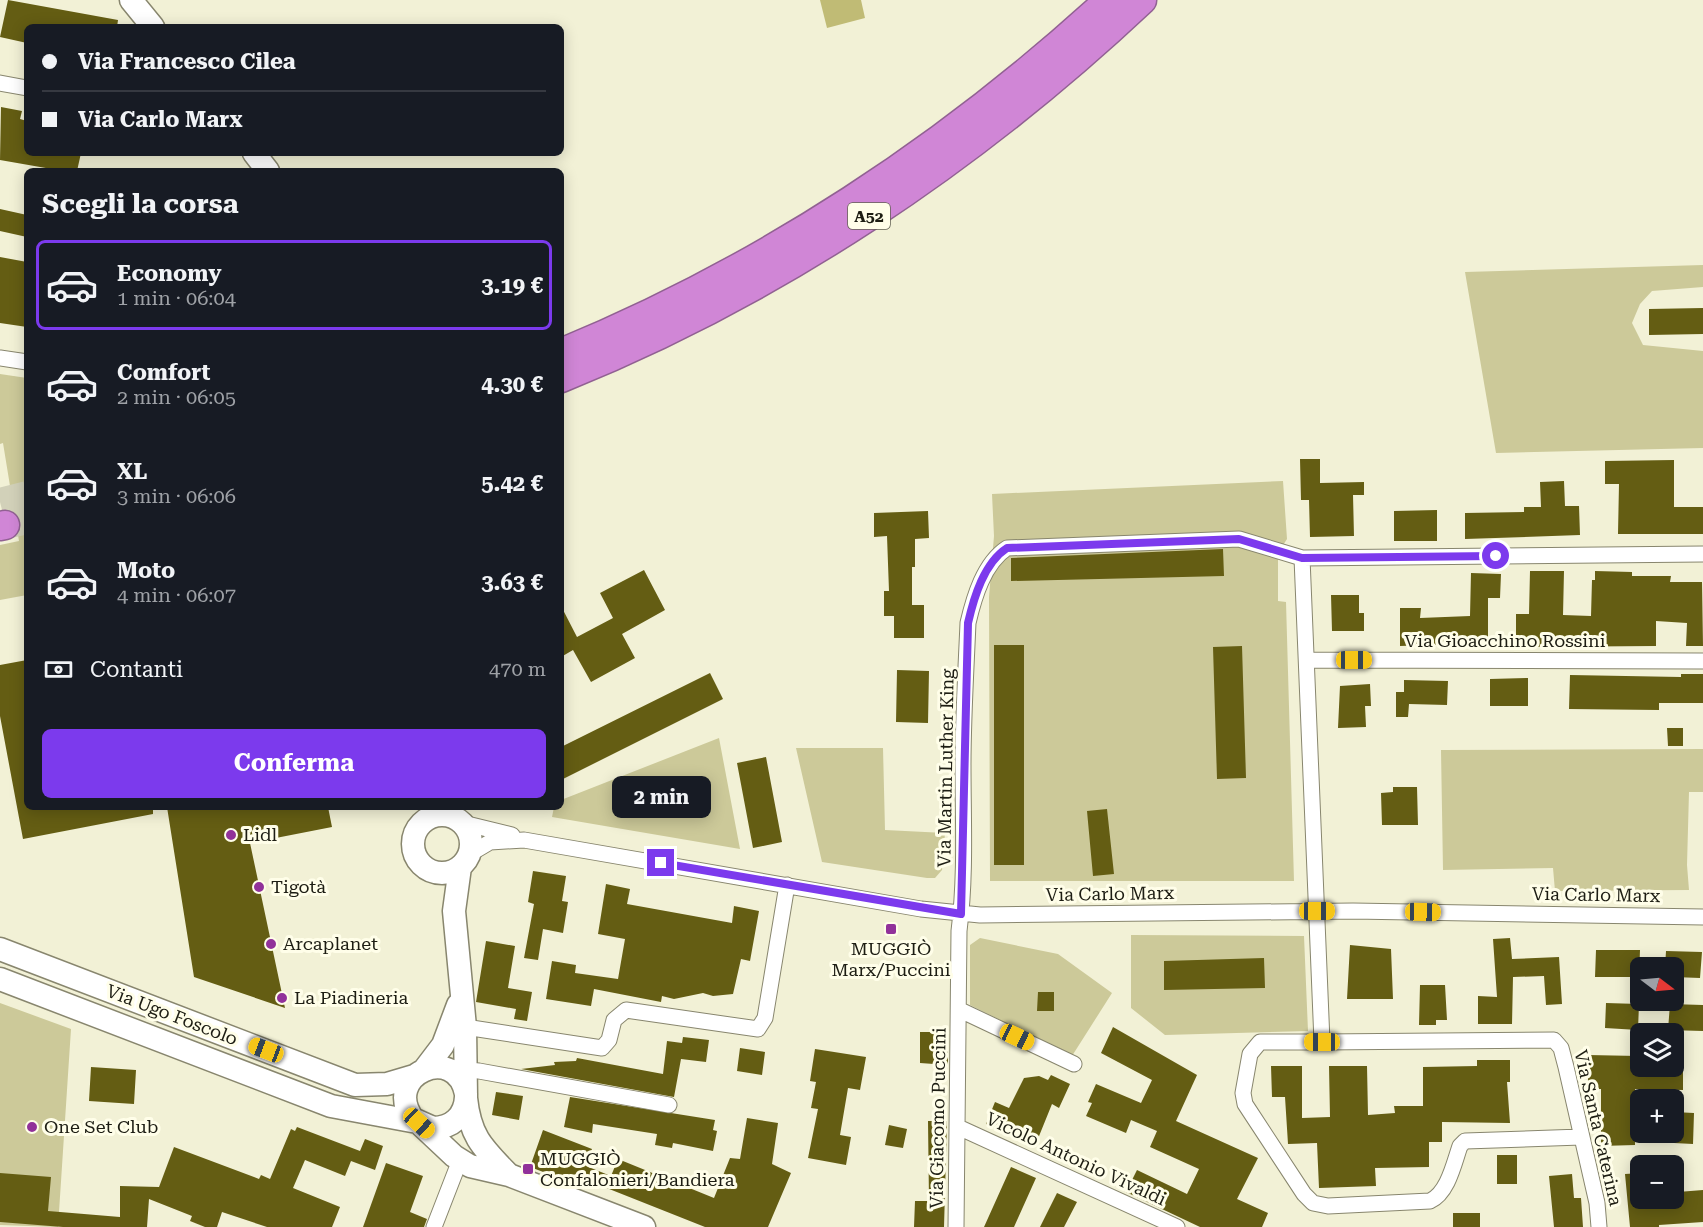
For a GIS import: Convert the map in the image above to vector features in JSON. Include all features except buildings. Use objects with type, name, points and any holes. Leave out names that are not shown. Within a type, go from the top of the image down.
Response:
[{"type":"highway","name":"A52","points":[[564,352],[708,284],[796,235],[864,192],[996,97],[1109,0]]},
{"type":"highway","name":"A52","points":[[564,377],[708,310],[811,253],[877,211],[1004,120],[1142,0]]},
{"type":"street","points":[[131,0],[151,24]]},
{"type":"street","points":[[0,83],[24,87]]},
{"type":"street","points":[[256,156],[266,168]]},
{"type":"street","points":[[0,358],[24,362]]},
{"type":"street","name":"Via Martin Luther King","points":[[961,914],[968,623],[972,605],[996,556],[1007,548],[1239,539],[1302,558],[1703,554]]},
{"type":"street","points":[[1302,558],[1322,1042],[1260,1042],[1250,1054],[1243,1093],[1247,1112],[1304,1194],[1313,1203],[1328,1206],[1430,1201],[1437,1198],[1443,1190],[1460,1146],[1466,1141],[1581,1137]]},
{"type":"street","name":"Via Gioacchino Rossini","points":[[1306,660],[1703,661]]},
{"type":"street","points":[[454,911],[414,852],[412,842],[415,832],[430,812],[456,816],[471,842],[464,861],[454,911],[460,998],[465,1027],[466,1096],[470,1125],[476,1138],[509,1175]]},
{"type":"street","name":"Via Carlo Marx","points":[[456,816],[524,840],[961,914],[1317,911],[1703,917]]},
{"type":"street","name":"Via Carlo Marx","points":[[464,861],[490,842],[524,840]]},
{"type":"street","points":[[422,867],[441,874],[452,872],[464,861]]},
{"type":"street","points":[[465,1027],[602,1048],[609,1040],[614,1020],[626,1010],[758,1029],[765,1018],[786,885]]},
{"type":"street","name":"Via Giacomo Puccini","points":[[956,1227],[961,914]]},
{"type":"street","name":"Via Ugo Foscolo","points":[[0,949],[355,1084],[387,1084],[426,1071]]},
{"type":"street","points":[[0,979],[352,1112],[418,1123],[433,1128],[449,1125],[462,1113],[466,1096],[457,1075],[426,1071]]},
{"type":"street","points":[[460,998],[450,1032],[438,1053],[426,1071],[406,1090],[405,1101],[409,1113],[460,1160],[479,1169],[509,1175],[644,1227]]},
{"type":"street","name":"Via Giacomo Puccini","points":[[960,1010],[1074,1064]]},
{"type":"street","name":"Via Santa Caterina","points":[[1322,1042],[1554,1040],[1561,1048],[1597,1203],[1599,1227]]},
{"type":"street","points":[[426,1071],[465,1071],[669,1105]]},
{"type":"street","name":"Vicolo Antonio Vivaldi","points":[[958,1127],[1177,1227]]},
{"type":"street","points":[[434,1227],[460,1160]]},
{"type":"shaded area","points":[[820,0],[861,0],[865,18],[827,28]]},
{"type":"shaded area","points":[[1703,265],[1703,287],[1652,291],[1640,304],[1632,323],[1643,345],[1703,351],[1703,448],[1496,453],[1465,272]]},
{"type":"shaded area","points":[[0,374],[24,378],[24,596],[0,600],[0,545],[19,541],[3,443],[0,444]]},
{"type":"shaded area","points":[[1283,481],[1287,539],[1278,553],[1278,601],[1286,602],[1294,881],[990,881],[989,597],[994,536],[992,494]]},
{"type":"shaded area","points":[[719,738],[740,849],[552,817],[553,810],[564,810],[564,799]]},
{"type":"shaded area","points":[[796,748],[883,748],[885,830],[945,833],[942,870],[935,878],[822,862]]},
{"type":"shaded area","points":[[1703,749],[1703,792],[1689,792],[1687,865],[1689,890],[1555,891],[1553,868],[1443,870],[1441,750]]},
{"type":"shaded area","points":[[1131,935],[1304,936],[1308,1031],[1165,1035],[1131,1008]]},
{"type":"shaded area","points":[[980,938],[1058,954],[1112,993],[1072,1056],[970,1005],[970,945]]},
{"type":"shaded area","name":"One Set Club","points":[[0,1003],[71,1029],[58,1227],[0,1225]]},
{"type":"tunnel","points":[[0,502],[24,496]]},
{"type":"tunnel","points":[[5,525],[24,521]]},
{"type":"place","name":"Lidl","points":[[231,835]]},
{"type":"place","name":"Tigotà","points":[[259,887]]},
{"type":"place","name":"MUGGIÒ Marx/Puccini","points":[[891,929]]},
{"type":"place","name":"Arcaplanet","points":[[271,944]]},
{"type":"place","name":"La Piadineria","points":[[282,998]]},
{"type":"place","name":"One Set Club","points":[[32,1127]]},
{"type":"place","name":"MUGGIÒ Confalonieri/Bandiera","points":[[528,1169]]},
{"type":"route","points":[[661,863],[961,914],[968,623],[972,605],[983,580],[996,556],[1007,548],[1239,539],[1302,558],[1496,556]]}]
